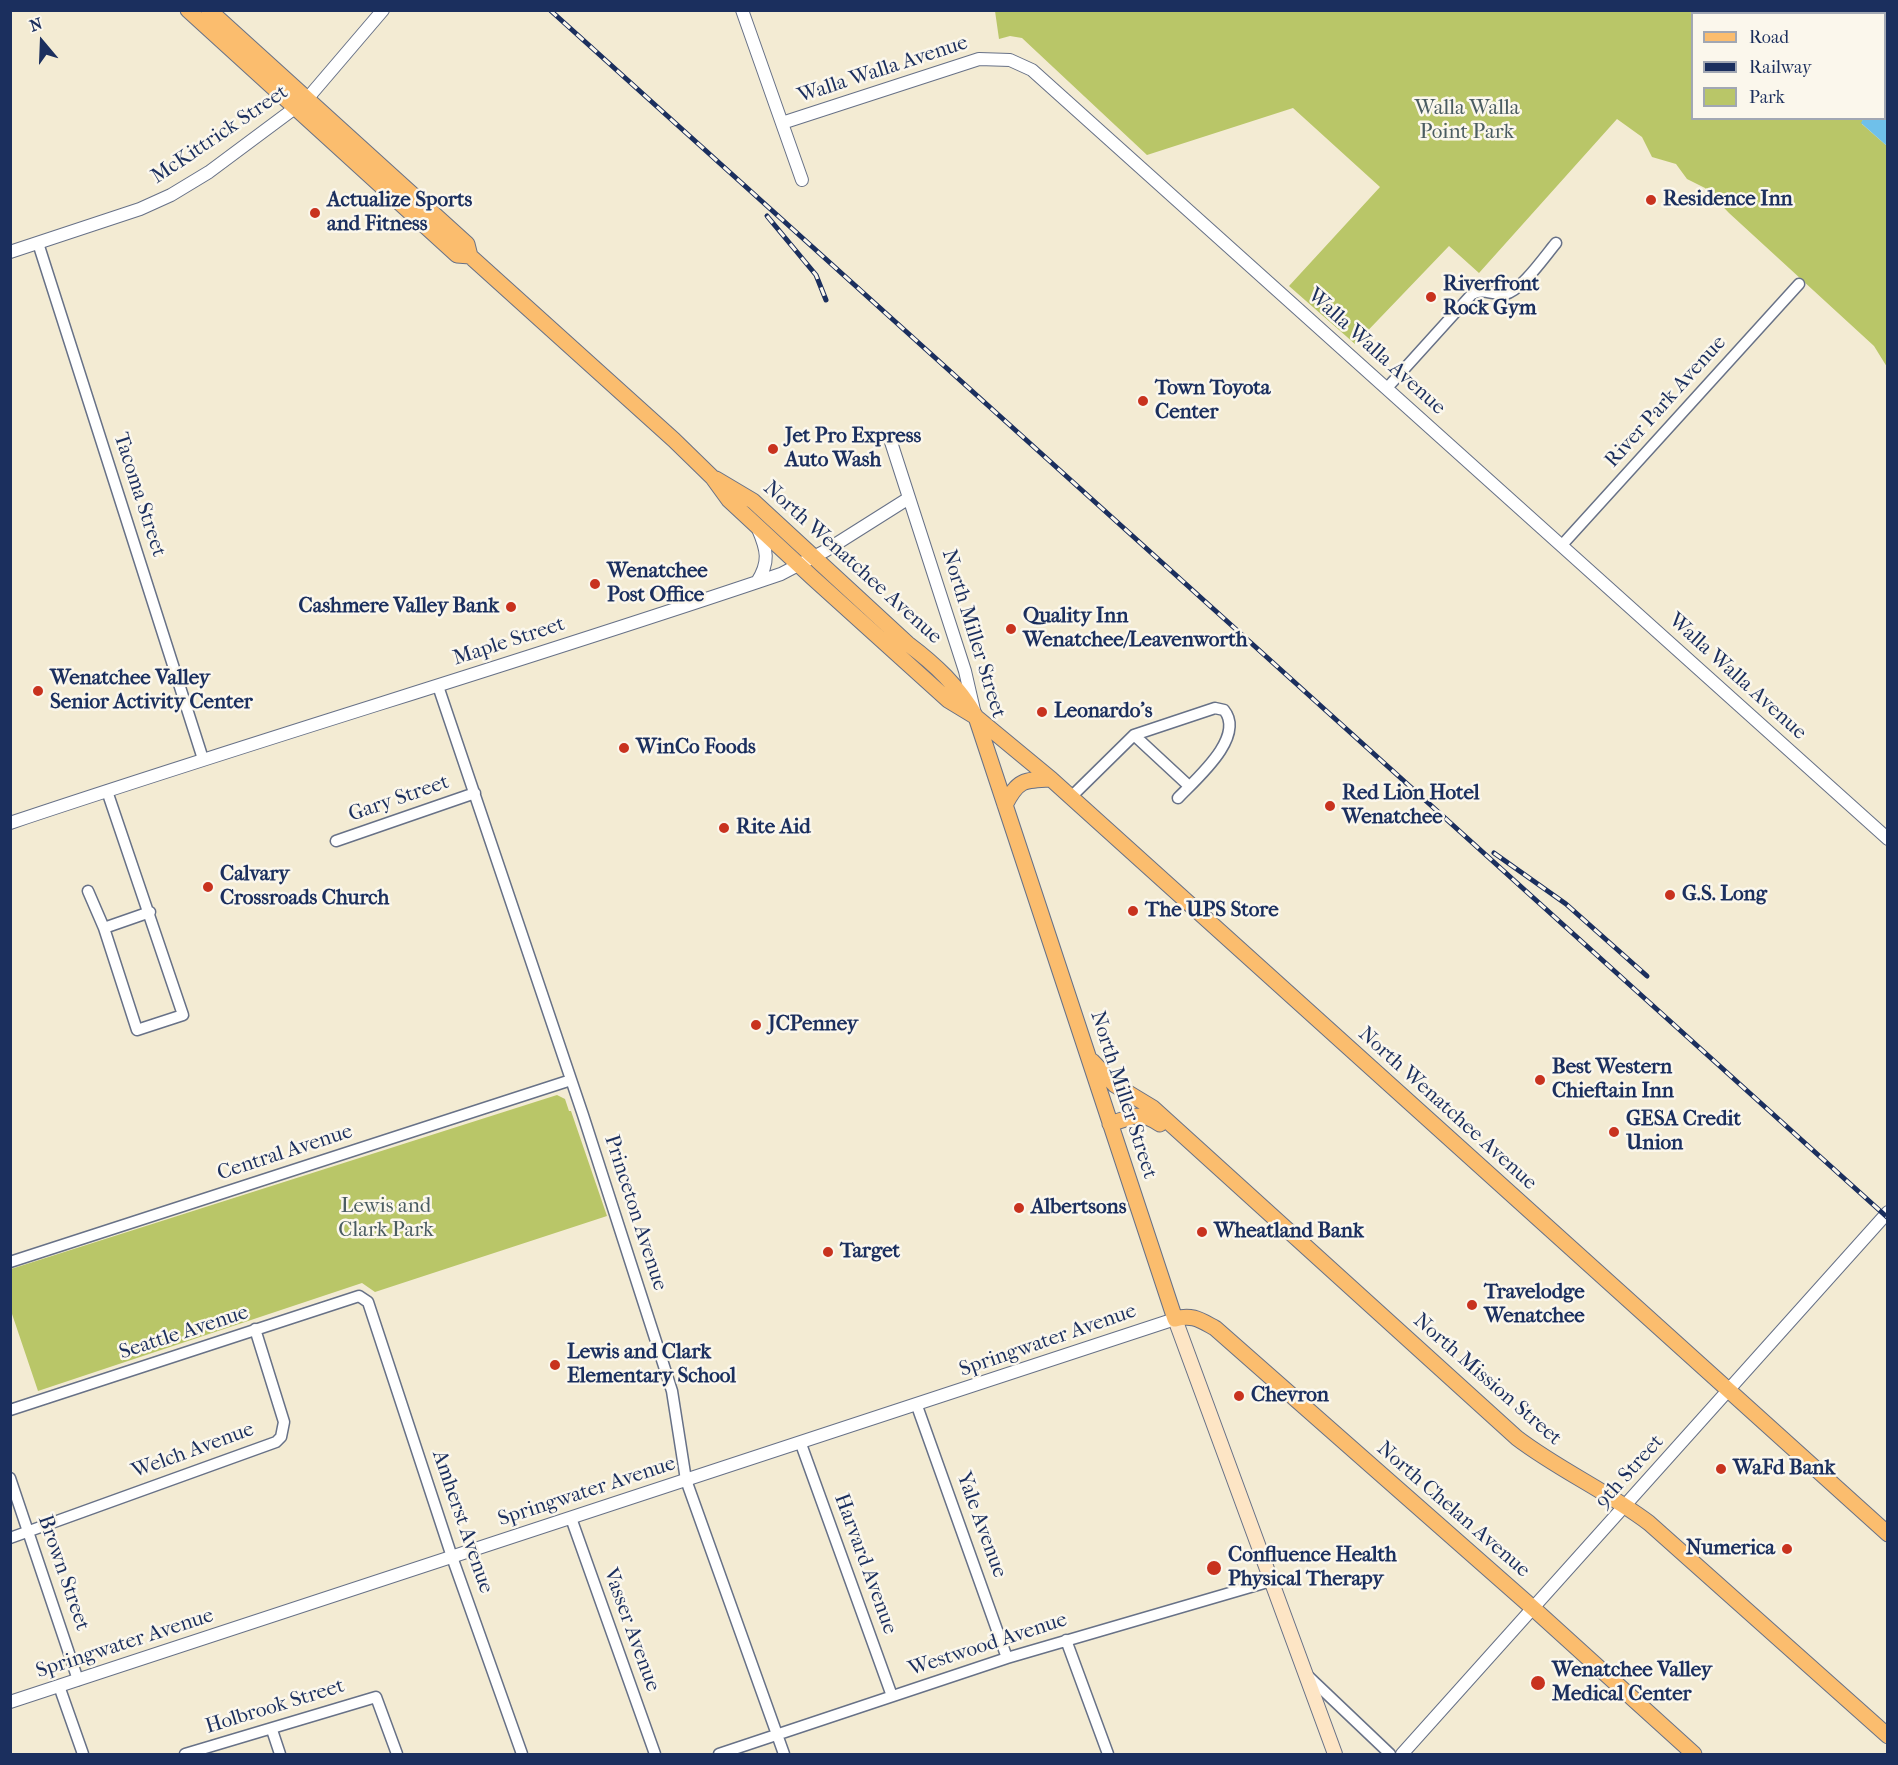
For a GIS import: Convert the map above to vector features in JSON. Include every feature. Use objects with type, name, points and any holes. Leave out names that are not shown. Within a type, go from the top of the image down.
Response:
[{"type":"main road","name":"North Wenatchee Avenue","points":[[189,10],[467,244],[470,256],[713,478],[729,500],[756,525],[807,561],[957,686],[976,717],[1051,779],[1887,1534]]},
{"type":"main road","name":"North Wenatchee Avenue","points":[[209,10],[302,104]]},
{"type":"main road","name":"North Wenatchee Avenue","points":[[713,478],[753,501],[807,561]]},
{"type":"main road","name":"North Miller Street","points":[[976,717],[1175,1319],[1335,1755]]},
{"type":"main road","points":[[1005,805],[1013,788],[1022,781],[1051,779]]},
{"type":"main road","name":"North Mission Street","points":[[1088,1057],[1115,1085],[1153,1108],[1517,1438],[1550,1463],[1626,1506],[1693,1561],[1887,1736]]},
{"type":"main road","name":"North Mission Street","points":[[1110,1124],[1147,1115],[1180,1133]]},
{"type":"main road","name":"North Chelan Avenue","points":[[1175,1319],[1186,1316],[1198,1318],[1215,1328],[1534,1609],[1694,1755]]},
{"type":"street","name":"McKittrick Street","points":[[10,252],[140,209],[171,195],[233,155],[302,104],[383,10]]},
{"type":"street","points":[[742,10],[802,180]]},
{"type":"street","name":"Walla Walla Avenue","points":[[782,123],[979,59],[1003,59],[1018,63],[1045,79],[1886,836]]},
{"type":"street","name":"Tacoma Street","points":[[38,243],[203,759]]},
{"type":"street","points":[[1387,388],[1472,294],[1479,291],[1501,294],[1512,291],[1556,243]]},
{"type":"street","name":"River Park Avenue","points":[[1562,545],[1799,285]]},
{"type":"street","name":"North Miller Street","points":[[891,442],[965,672],[976,717]]},
{"type":"street","name":"Maple Street","points":[[10,824],[203,759],[438,686],[757,582],[807,561],[909,498]]},
{"type":"street","points":[[756,525],[766,548],[767,557],[766,568],[757,582]]},
{"type":"street","name":"Princeton Avenue","points":[[438,686],[571,1080],[672,1391],[686,1480],[784,1755]]},
{"type":"street","points":[[1070,798],[1134,735],[1215,708],[1224,710],[1230,721],[1230,735],[1217,755],[1178,798]]},
{"type":"street","points":[[1134,735],[1189,786]]},
{"type":"street","points":[[88,891],[104,928],[137,1030],[183,1015],[150,912],[107,791]]},
{"type":"street","name":"Gary Street","points":[[336,841],[475,793]]},
{"type":"street","points":[[104,928],[150,912]]},
{"type":"street","name":"Central Avenue","points":[[10,1262],[571,1080]]},
{"type":"street","name":"9th Street","points":[[1402,1755],[1886,1214]]},
{"type":"street","name":"Seattle Avenue","points":[[10,1410],[359,1296],[368,1302]]},
{"type":"street","name":"Amherst Avenue","points":[[368,1302],[452,1557],[522,1755]]},
{"type":"street","name":"Springwater Avenue","points":[[10,1702],[917,1406],[1175,1319]]},
{"type":"street","name":"Welch Avenue","points":[[10,1538],[276,1442],[281,1437],[284,1422],[255,1329]]},
{"type":"street","name":"Yale Avenue","points":[[917,1406],[1008,1658]]},
{"type":"street","name":"Harvard Avenue","points":[[801,1444],[892,1696]]},
{"type":"street","name":"Brown Street","points":[[10,1478],[78,1680]]},
{"type":"street","name":"Vasser Avenue","points":[[571,1518],[655,1755]]},
{"type":"street","name":"Westwood Avenue","points":[[720,1755],[1008,1658],[1271,1581]]},
{"type":"street","points":[[1066,1640],[1108,1755]]},
{"type":"street","points":[[1306,1675],[1390,1755]]},
{"type":"street","points":[[59,1686],[83,1755]]},
{"type":"street","name":"Holbrook Street","points":[[185,1755],[376,1697],[397,1755]]},
{"type":"street","points":[[272,1730],[280,1755]]},
{"type":"green space","name":"Walla Walla Point Park","points":[[995,11],[1812,11],[1691,12],[1691,120],[1863,120],[1862,124],[1887,146],[1887,367],[1874,346],[1729,213],[1705,188],[1687,179],[1676,164],[1652,157],[1642,137],[1617,119],[1479,273],[1449,246],[1355,344],[1289,286],[1380,187],[1293,108],[1147,155],[1022,38],[1010,36],[999,39]]},
{"type":"green space","name":"Lewis and Clark Park","points":[[557,1095],[565,1099],[571,1111],[607,1216],[375,1292],[362,1283],[38,1391],[11,1311],[11,1269]]},
{"type":"water","points":[[1887,11],[1887,146],[1861,123],[1862,120],[1886,120],[1886,12],[1813,12]]},
{"type":"railway","points":[[550,10],[1888,1218]]},
{"type":"railway","points":[[767,216],[816,275],[826,300]]},
{"type":"railway","points":[[1494,853],[1566,904],[1647,976]]},
{"type":"place","name":"Residence Inn","points":[[1651,200]]},
{"type":"place","name":"Actualize Sports and Fitness","points":[[315,213]]},
{"type":"place","name":"Riverfront Rock Gym","points":[[1431,297]]},
{"type":"place","name":"Town Toyota Center","points":[[1143,401]]},
{"type":"place","name":"Jet Pro Express Auto Wash","points":[[773,449]]},
{"type":"place","name":"Wenatchee Post Office","points":[[595,584]]},
{"type":"place","name":"Cashmere Valley Bank","points":[[511,607]]},
{"type":"place","name":"Quality Inn Wenatchee/Leavenworth","points":[[1011,629]]},
{"type":"place","name":"Wenatchee Valley Senior Activity Center","points":[[38,691]]},
{"type":"place","name":"Leonardo's","points":[[1042,712]]},
{"type":"place","name":"WinCo Foods","points":[[624,748]]},
{"type":"place","name":"Red Lion Hotel Wenatchee","points":[[1330,806]]},
{"type":"place","name":"Rite Aid","points":[[724,828]]},
{"type":"place","name":"Calvary Crossroads Church","points":[[208,887]]},
{"type":"place","name":"G.S. Long","points":[[1670,895]]},
{"type":"place","name":"The UPS Store","points":[[1133,911]]},
{"type":"place","name":"JCPenney","points":[[756,1025]]},
{"type":"place","name":"Best Western Chieftain Inn","points":[[1540,1080]]},
{"type":"place","name":"GESA Credit Union","points":[[1614,1132]]},
{"type":"place","name":"Albertsons","points":[[1019,1208]]},
{"type":"place","name":"Wheatland Bank","points":[[1202,1232]]},
{"type":"place","name":"Target","points":[[828,1252]]},
{"type":"place","name":"Travelodge Wenatchee","points":[[1472,1305]]},
{"type":"place","name":"Lewis and Clark Elementary School","points":[[555,1365]]},
{"type":"place","name":"Chevron","points":[[1239,1396]]},
{"type":"place","name":"WaFd Bank","points":[[1721,1469]]},
{"type":"place","name":"Numerica","points":[[1787,1549]]},
{"type":"place","name":"Confluence Health Physical Therapy","points":[[1214,1568]]},
{"type":"place","name":"Wenatchee Valley Medical Center","points":[[1538,1683]]}]
